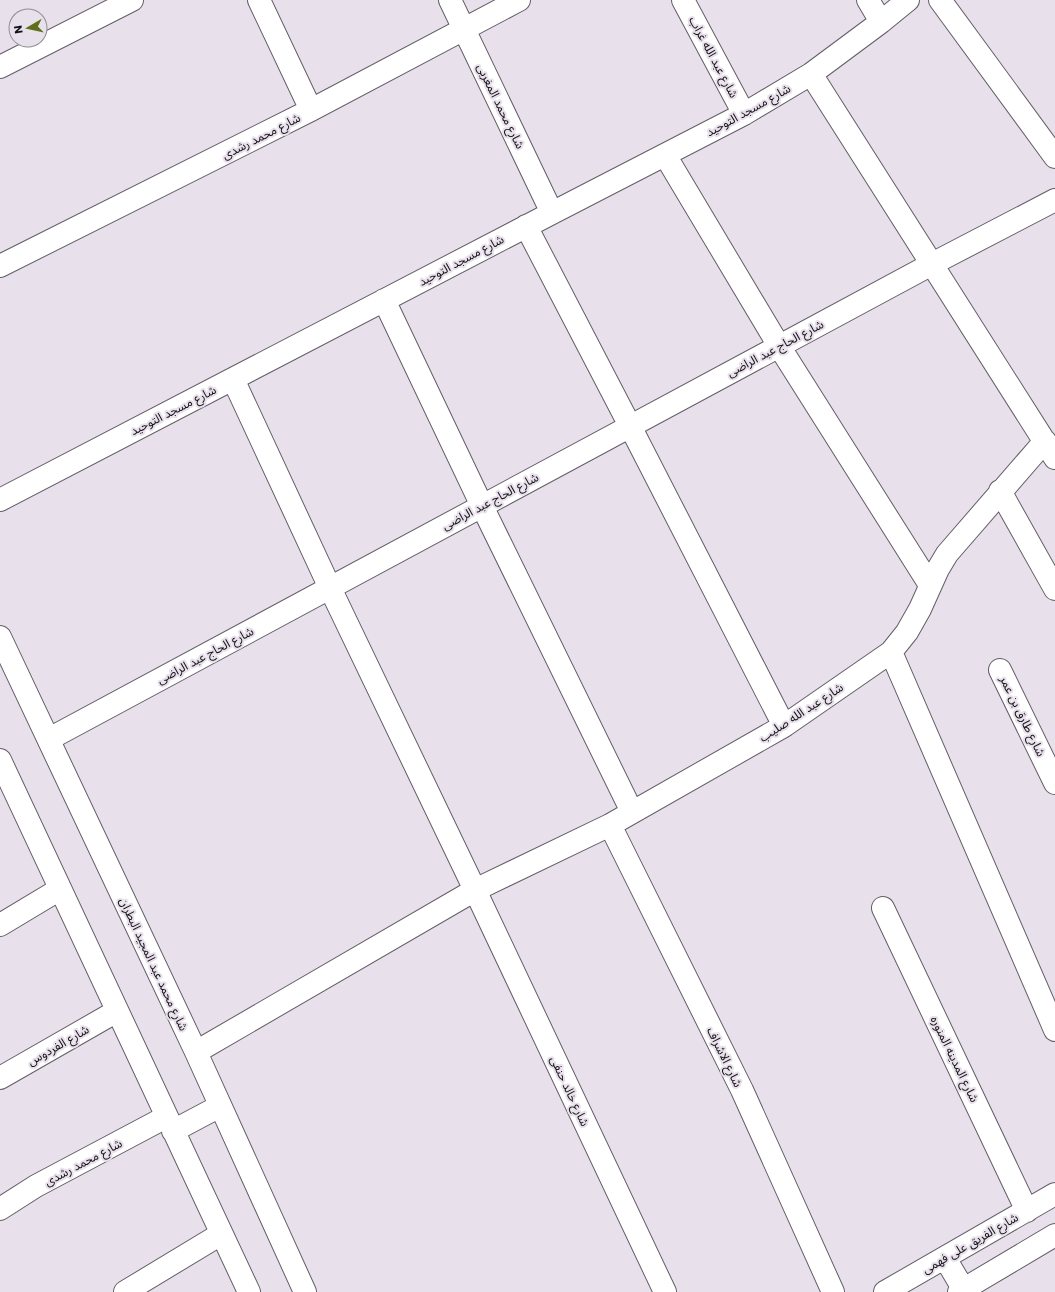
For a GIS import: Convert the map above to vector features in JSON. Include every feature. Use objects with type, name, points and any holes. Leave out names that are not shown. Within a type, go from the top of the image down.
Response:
[{"type":"street","points":[[0,67],[132,0]]},
{"type":"street","points":[[259,0],[311,110]]},
{"type":"street","name":"شارع محمد المغربى","points":[[450,0],[552,213]]},
{"type":"street","name":"شارع محمد رشدى","points":[[0,266],[311,110],[519,0]]},
{"type":"street","name":"شارع عبد الله غراب","points":[[683,0],[744,114]]},
{"type":"street","points":[[868,0],[881,22]]},
{"type":"street","name":"شارع مسجد التوحيد","points":[[0,500],[744,114],[811,74],[908,0]]},
{"type":"street","points":[[940,0],[1055,157]]},
{"type":"street","points":[[811,74],[1050,450]]},
{"type":"street","points":[[665,154],[779,346],[930,585]]},
{"type":"street","name":"شارع الحاج عبد الراضى","points":[[49,739],[932,264],[1055,200]]},
{"type":"street","points":[[526,226],[784,726]]},
{"type":"street","points":[[384,300],[482,506],[632,812]]},
{"type":"street","name":"شارع خالد حنفى","points":[[233,379],[330,588],[665,1292]]},
{"type":"street","name":"شارع عبد الله صليب","points":[[196,1052],[475,890],[610,825],[784,726],[891,652],[911,626],[938,569],[947,554],[1000,492],[1050,450]]},
{"type":"street","points":[[1000,492],[1055,589]]},
{"type":"street","name":"شارع محمد عبد المجيد البطران","points":[[0,637],[196,1052],[305,1292]]},
{"type":"street","points":[[891,652],[1055,1030]]},
{"type":"street","name":"شارع طارق بن عمر","points":[[1000,670],[1055,783]]},
{"type":"street","points":[[2,767],[249,1292]]},
{"type":"street","name":"شارع الاشراف","points":[[610,825],[742,1090],[833,1292]]},
{"type":"street","points":[[0,925],[60,889]]},
{"type":"street","name":"شارع المدينه المنوره","points":[[882,908],[1027,1211]]},
{"type":"street","name":"شارع الفردوس","points":[[0,1078],[117,1011]]},
{"type":"street","name":"شارع محمد رشدى","points":[[0,1209],[36,1186],[170,1124],[220,1106]]},
{"type":"street","name":"شارع الفريق على فهمى","points":[[885,1292],[1055,1194]]},
{"type":"street","points":[[125,1292],[221,1234]]},
{"type":"street","points":[[945,1258],[963,1291],[1055,1235]]}]
